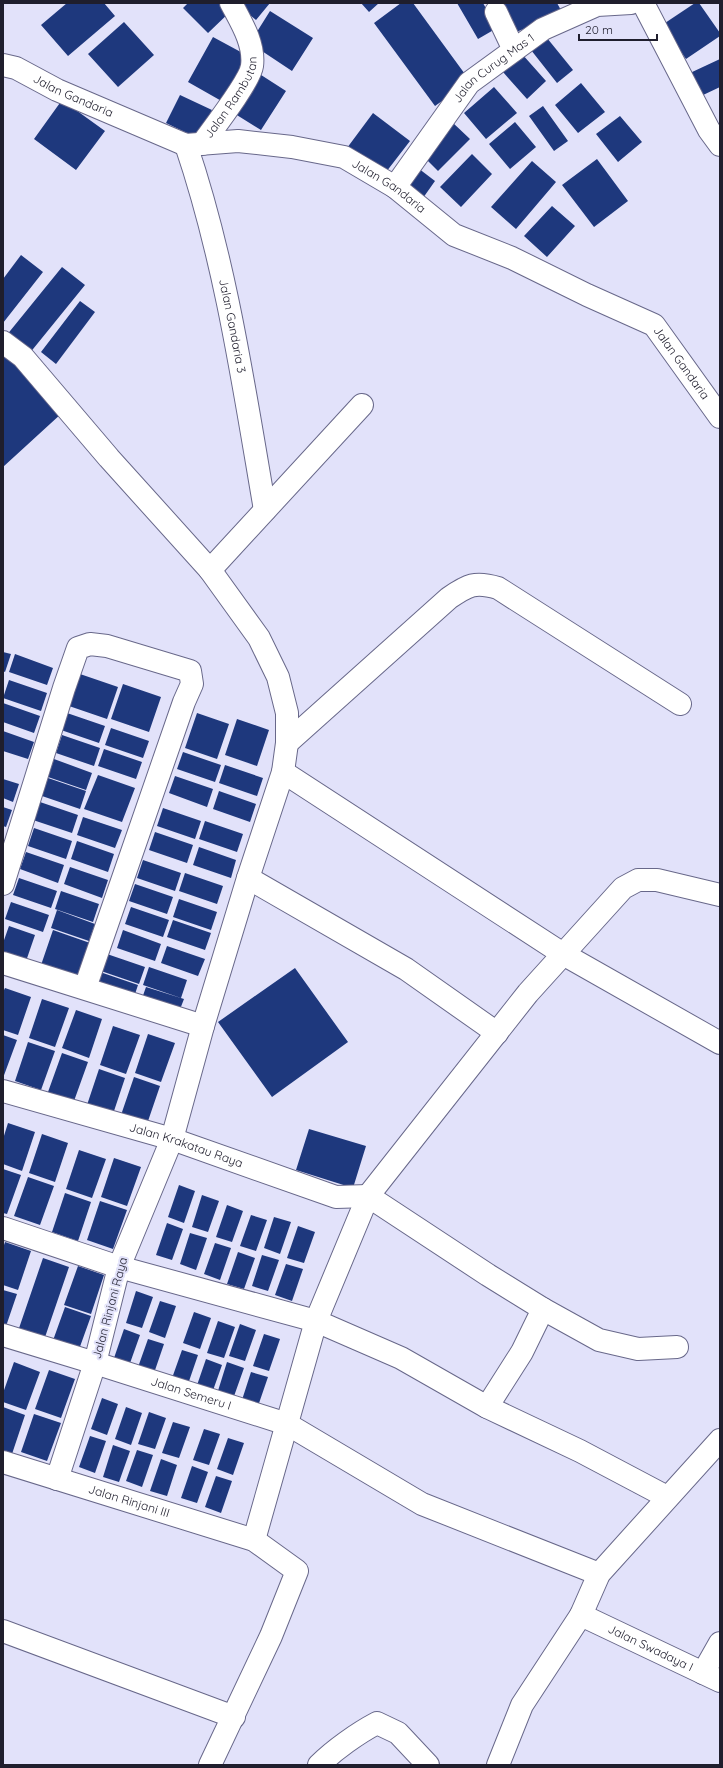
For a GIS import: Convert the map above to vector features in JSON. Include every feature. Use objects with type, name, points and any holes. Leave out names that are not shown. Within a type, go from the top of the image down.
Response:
[{"type":"street","name":"Jalan Rambutan","points":[[194,145],[245,82],[252,67],[252,51],[245,28],[230,3]]},
{"type":"street","name":"Jalan Curug Mas 1","points":[[395,186],[469,83],[543,29],[597,5],[631,3]]},
{"type":"street","points":[[643,3],[709,130],[720,145]]},
{"type":"street","points":[[496,12],[514,50]]},
{"type":"street","name":"Jalan Gandaria","points":[[3,65],[16,68],[57,90],[194,145],[238,141],[292,147],[344,157],[395,186],[454,235],[512,258],[587,295],[654,325],[720,416]]},
{"type":"street","name":"Jalan Gandaria 3","points":[[194,145],[200,187],[233,326],[265,510]]},
{"type":"street","name":"Jalan Rinjani Raya","points":[[3,342],[23,357],[109,458],[210,570],[259,638],[278,678],[287,714],[287,743],[283,772],[248,878],[203,1026],[172,1139],[119,1267],[95,1363],[57,1479]]},
{"type":"street","points":[[210,570],[362,404]]},
{"type":"street","points":[[287,743],[448,598],[469,585],[484,584],[498,588],[680,704]]},
{"type":"street","points":[[3,884],[64,688],[78,648],[90,644],[107,646],[190,670],[192,684],[184,702],[85,988]]},
{"type":"street","points":[[283,772],[563,954],[720,1043]]},
{"type":"street","points":[[248,878],[406,969],[497,1033]]},
{"type":"street","points":[[254,1540],[316,1321],[368,1196],[528,993],[623,888],[638,880],[657,880],[720,895]]},
{"type":"street","points":[[3,963],[203,1026]]},
{"type":"street","name":"Jalan Krakatau Raya","points":[[3,1091],[172,1139],[336,1197],[368,1196]]},
{"type":"street","points":[[368,1196],[488,1275],[543,1309],[599,1340],[638,1349],[677,1347]]},
{"type":"street","points":[[3,1228],[119,1267],[316,1321],[401,1358],[487,1407],[580,1451],[667,1498]]},
{"type":"street","points":[[487,1407],[522,1352],[543,1309]]},
{"type":"street","name":"Jalan Semeru I","points":[[3,1335],[287,1424],[422,1504],[599,1574]]},
{"type":"street","points":[[498,1765],[522,1706],[581,1615],[599,1574],[720,1440]]},
{"type":"street","name":"Jalan Rinjani III","points":[[3,1462],[254,1540],[297,1571],[271,1636],[234,1717]]},
{"type":"street","name":"Jalan Swadaya I","points":[[581,1615],[711,1677]]},
{"type":"street","points":[[3,1631],[234,1717],[210,1765]]},
{"type":"street","points":[[711,1677],[720,1643]]},
{"type":"street","points":[[319,1765],[326,1758],[367,1728],[377,1723],[398,1733],[428,1765]]},
{"type":"building","points":[[67,3],[104,3],[115,16],[68,56],[41,25]]},
{"type":"building","points":[[188,3],[227,3],[233,9],[208,33],[183,8]]},
{"type":"building","points":[[242,3],[270,3],[256,20],[239,6]]},
{"type":"building","points":[[361,3],[379,3],[369,12]]},
{"type":"building","points":[[401,3],[413,3],[470,81],[435,106],[374,23]]},
{"type":"building","points":[[457,3],[483,3],[497,28],[478,39]]},
{"type":"building","points":[[498,3],[557,3],[562,12],[512,34]]},
{"type":"building","points":[[695,3],[699,3],[720,33],[720,36],[686,59],[662,25]]},
{"type":"building","points":[[270,11],[313,38],[292,71],[250,43]]},
{"type":"building","points":[[124,22],[154,55],[118,87],[88,54]]},
{"type":"building","points":[[213,37],[250,57],[225,103],[188,82]]},
{"type":"building","points":[[547,38],[573,70],[557,83],[531,50]]},
{"type":"building","points":[[522,54],[546,81],[527,99],[503,72]]},
{"type":"building","points":[[720,59],[720,87],[701,96],[690,73]]},
{"type":"building","points":[[258,73],[286,91],[261,130],[232,112]]},
{"type":"building","points":[[581,83],[605,112],[578,133],[555,105]]},
{"type":"building","points":[[494,87],[517,113],[486,139],[464,113]]},
{"type":"building","points":[[180,95],[212,110],[197,138],[166,123]]},
{"type":"building","points":[[62,100],[105,131],[76,170],[34,139]]},
{"type":"building","points":[[543,106],[568,141],[554,151],[529,116]]},
{"type":"building","points":[[373,113],[410,141],[383,176],[347,148]]},
{"type":"building","points":[[620,116],[642,142],[618,162],[596,134]]},
{"type":"building","points":[[452,122],[470,139],[438,171],[421,154]]},
{"type":"building","points":[[515,122],[536,147],[510,169],[489,144]]},
{"type":"building","points":[[472,154],[492,174],[461,207],[440,187]]},
{"type":"building","points":[[597,159],[628,201],[594,227],[562,185]]},
{"type":"building","points":[[532,161],[556,182],[516,229],[491,207]]},
{"type":"building","points":[[414,165],[435,181],[423,198],[401,182]]},
{"type":"building","points":[[552,206],[575,226],[547,257],[524,236]]},
{"type":"building","points":[[21,255],[43,272],[3,323],[3,279]]},
{"type":"building","points":[[62,267],[85,285],[29,354],[6,336]]},
{"type":"building","points":[[80,301],[95,312],[56,364],[41,352]]},
{"type":"building","points":[[3,349],[62,413],[3,467]]},
{"type":"building","points":[[3,652],[11,654],[5,672],[3,671]]},
{"type":"building","points":[[15,654],[53,668],[47,685],[9,672]]},
{"type":"building","points":[[80,674],[118,687],[107,719],[69,706]]},
{"type":"building","points":[[9,680],[47,693],[41,711],[3,698]]},
{"type":"building","points":[[123,684],[161,697],[149,732],[111,719]]},
{"type":"building","points":[[3,703],[40,716],[34,733],[3,722]]},
{"type":"building","points":[[67,713],[105,726],[99,743],[61,730]]},
{"type":"building","points":[[197,713],[229,724],[217,759],[185,748]]},
{"type":"building","points":[[237,719],[269,730],[257,766],[225,755]]},
{"type":"building","points":[[111,728],[149,741],[143,758],[105,745]]},
{"type":"building","points":[[3,731],[34,742],[28,759],[3,751]]},
{"type":"building","points":[[62,735],[100,748],[94,766],[56,753]]},
{"type":"building","points":[[104,749],[142,762],[136,779],[98,766]]},
{"type":"building","points":[[183,752],[221,765],[215,782],[177,769]]},
{"type":"building","points":[[54,759],[92,773],[86,790],[48,777]]},
{"type":"building","points":[[225,765],[263,778],[257,796],[219,783]]},
{"type":"building","points":[[98,775],[135,788],[122,822],[84,809]]},
{"type":"building","points":[[175,776],[213,789],[207,807],[169,793]]},
{"type":"building","points":[[48,778],[86,791],[80,809],[42,796]]},
{"type":"building","points":[[3,779],[19,784],[13,802],[3,798]]},
{"type":"building","points":[[219,791],[256,804],[250,822],[213,809]]},
{"type":"building","points":[[40,802],[78,815],[72,833],[33,820]]},
{"type":"building","points":[[3,807],[12,810],[6,827],[3,826]]},
{"type":"building","points":[[163,808],[201,821],[195,839],[157,826]]},
{"type":"building","points":[[83,817],[122,830],[115,848],[77,835]]},
{"type":"building","points":[[205,821],[243,834],[237,852],[199,839]]},
{"type":"building","points":[[34,828],[72,841],[66,859],[28,846]]},
{"type":"building","points":[[155,832],[193,845],[187,863],[149,850]]},
{"type":"building","points":[[77,841],[114,854],[108,872],[71,859]]},
{"type":"building","points":[[199,847],[236,860],[231,878],[193,865]]},
{"type":"building","points":[[26,852],[64,865],[58,883],[20,869]]},
{"type":"building","points":[[143,860],[181,873],[175,891],[137,878]]},
{"type":"building","points":[[70,867],[108,880],[102,898],[64,884]]},
{"type":"building","points":[[185,873],[223,886],[217,904],[179,891]]},
{"type":"building","points":[[19,878],[57,891],[51,908],[13,895]]},
{"type":"building","points":[[135,884],[173,897],[167,914],[129,901]]},
{"type":"building","points":[[61,891],[99,904],[93,922],[55,909]]},
{"type":"building","points":[[179,899],[217,912],[211,930],[173,917]]},
{"type":"building","points":[[11,902],[49,915],[43,932],[5,919]]},
{"type":"building","points":[[131,907],[169,920],[163,937],[125,924]]},
{"type":"building","points":[[57,910],[95,924],[89,941],[51,928]]},
{"type":"building","points":[[173,920],[211,933],[205,950],[167,937]]},
{"type":"building","points":[[9,926],[35,935],[24,967],[3,959],[3,943]]},
{"type":"building","points":[[53,930],[90,943],[77,981],[40,968]]},
{"type":"building","points":[[123,930],[161,944],[155,961],[117,948]]},
{"type":"building","points":[[167,946],[205,959],[198,976],[161,963]]},
{"type":"building","points":[[107,954],[145,967],[139,984],[101,971]]},
{"type":"building","points":[[149,967],[187,980],[181,998],[143,985]]},
{"type":"building","points":[[295,968],[348,1042],[272,1097],[218,1022]]},
{"type":"building","points":[[100,972],[138,985],[132,1003],[94,990]]},
{"type":"building","points":[[146,987],[184,999],[177,1017],[140,1004]]},
{"type":"building","points":[[5,988],[31,997],[18,1035],[3,1030],[3,992]]},
{"type":"building","points":[[42,999],[69,1008],[55,1047],[29,1038]]},
{"type":"building","points":[[76,1010],[102,1019],[89,1058],[62,1048]]},
{"type":"building","points":[[113,1026],[140,1035],[126,1074],[100,1065]]},
{"type":"building","points":[[148,1034],[175,1043],[161,1082],[135,1073]]},
{"type":"building","points":[[3,1035],[17,1040],[3,1078]]},
{"type":"building","points":[[28,1042],[55,1051],[41,1090],[15,1081]]},
{"type":"building","points":[[62,1053],[88,1062],[74,1101],[48,1092]]},
{"type":"building","points":[[99,1069],[125,1078],[112,1117],[86,1108]]},
{"type":"building","points":[[134,1077],[160,1086],[147,1124],[121,1115]]},
{"type":"building","points":[[8,1123],[35,1132],[22,1171],[3,1164],[3,1139]]},
{"type":"building","points":[[309,1129],[366,1146],[353,1188],[296,1170]]},
{"type":"building","points":[[42,1134],[68,1143],[55,1182],[29,1173]]},
{"type":"building","points":[[79,1150],[106,1159],[92,1198],[66,1189]]},
{"type":"building","points":[[114,1158],[141,1167],[127,1206],[101,1197]]},
{"type":"building","points":[[3,1169],[21,1175],[7,1214],[3,1213]]},
{"type":"building","points":[[28,1177],[54,1186],[40,1225],[14,1216]]},
{"type":"building","points":[[179,1185],[195,1191],[184,1223],[168,1217]]},
{"type":"building","points":[[65,1193],[91,1202],[78,1241],[52,1232]]},
{"type":"building","points":[[202,1195],[219,1201],[208,1232],[192,1227]]},
{"type":"building","points":[[100,1201],[127,1210],[113,1249],[87,1240]]},
{"type":"building","points":[[227,1205],[243,1211],[232,1242],[216,1237]]},
{"type":"building","points":[[251,1215],[267,1220],[256,1251],[240,1246]]},
{"type":"building","points":[[274,1217],[291,1222],[280,1254],[264,1248]]},
{"type":"building","points":[[167,1223],[183,1229],[172,1260],[156,1255]]},
{"type":"building","points":[[298,1226],[315,1232],[304,1263],[287,1258]]},
{"type":"building","points":[[190,1233],[207,1238],[196,1270],[180,1264]]},
{"type":"building","points":[[5,1242],[31,1251],[18,1290],[3,1285],[3,1248]]},
{"type":"building","points":[[215,1243],[231,1248],[220,1280],[204,1274]]},
{"type":"building","points":[[238,1252],[255,1258],[244,1289],[227,1284]]},
{"type":"building","points":[[262,1255],[279,1260],[268,1291],[252,1286]]},
{"type":"building","points":[[43,1258],[69,1267],[42,1346],[16,1337]]},
{"type":"building","points":[[286,1264],[303,1269],[292,1301],[275,1295]]},
{"type":"building","points":[[78,1266],[104,1275],[91,1314],[64,1305]]},
{"type":"building","points":[[3,1290],[17,1294],[3,1335]]},
{"type":"building","points":[[136,1291],[153,1297],[142,1328],[126,1323]]},
{"type":"building","points":[[160,1301],[176,1306],[165,1338],[149,1332]]},
{"type":"building","points":[[65,1307],[91,1316],[77,1355],[51,1346]]},
{"type":"building","points":[[194,1312],[211,1318],[200,1349],[183,1343]]},
{"type":"building","points":[[218,1321],[235,1327],[224,1358],[207,1353]]},
{"type":"building","points":[[240,1324],[256,1330],[245,1361],[229,1356]]},
{"type":"building","points":[[124,1329],[140,1335],[129,1366],[113,1361]]},
{"type":"building","points":[[264,1334],[280,1339],[269,1371],[253,1366]]},
{"type":"building","points":[[148,1339],[164,1344],[153,1376],[137,1370]]},
{"type":"building","points":[[182,1350],[198,1355],[187,1387],[171,1381]]},
{"type":"building","points":[[206,1359],[222,1365],[211,1396],[195,1391]]},
{"type":"building","points":[[14,1362],[40,1372],[26,1410],[3,1402],[3,1393]]},
{"type":"building","points":[[227,1362],[244,1368],[233,1399],[217,1394]]},
{"type":"building","points":[[49,1370],[75,1379],[61,1418],[35,1409]]},
{"type":"building","points":[[251,1372],[268,1377],[257,1409],[241,1403]]},
{"type":"building","points":[[102,1398],[118,1404],[107,1435],[91,1429]]},
{"type":"building","points":[[3,1407],[25,1415],[12,1454],[3,1451]]},
{"type":"building","points":[[126,1407],[142,1413],[131,1445],[115,1439]]},
{"type":"building","points":[[149,1412],[166,1418],[155,1449],[138,1444]]},
{"type":"building","points":[[34,1414],[61,1423],[47,1461],[21,1452]]},
{"type":"building","points":[[173,1422],[190,1427],[179,1458],[162,1453]]},
{"type":"building","points":[[204,1429],[220,1434],[209,1465],[193,1460]]},
{"type":"building","points":[[90,1436],[106,1441],[95,1473],[79,1467]]},
{"type":"building","points":[[228,1438],[244,1443],[233,1475],[217,1469]]},
{"type":"building","points":[[113,1445],[130,1451],[119,1482],[103,1477]]},
{"type":"building","points":[[137,1450],[153,1455],[142,1487],[126,1481]]},
{"type":"building","points":[[161,1459],[177,1465],[167,1496],[150,1491]]},
{"type":"building","points":[[192,1466],[208,1472],[197,1503],[181,1498]]},
{"type":"building","points":[[216,1476],[232,1481],[221,1513],[205,1507]]}]
